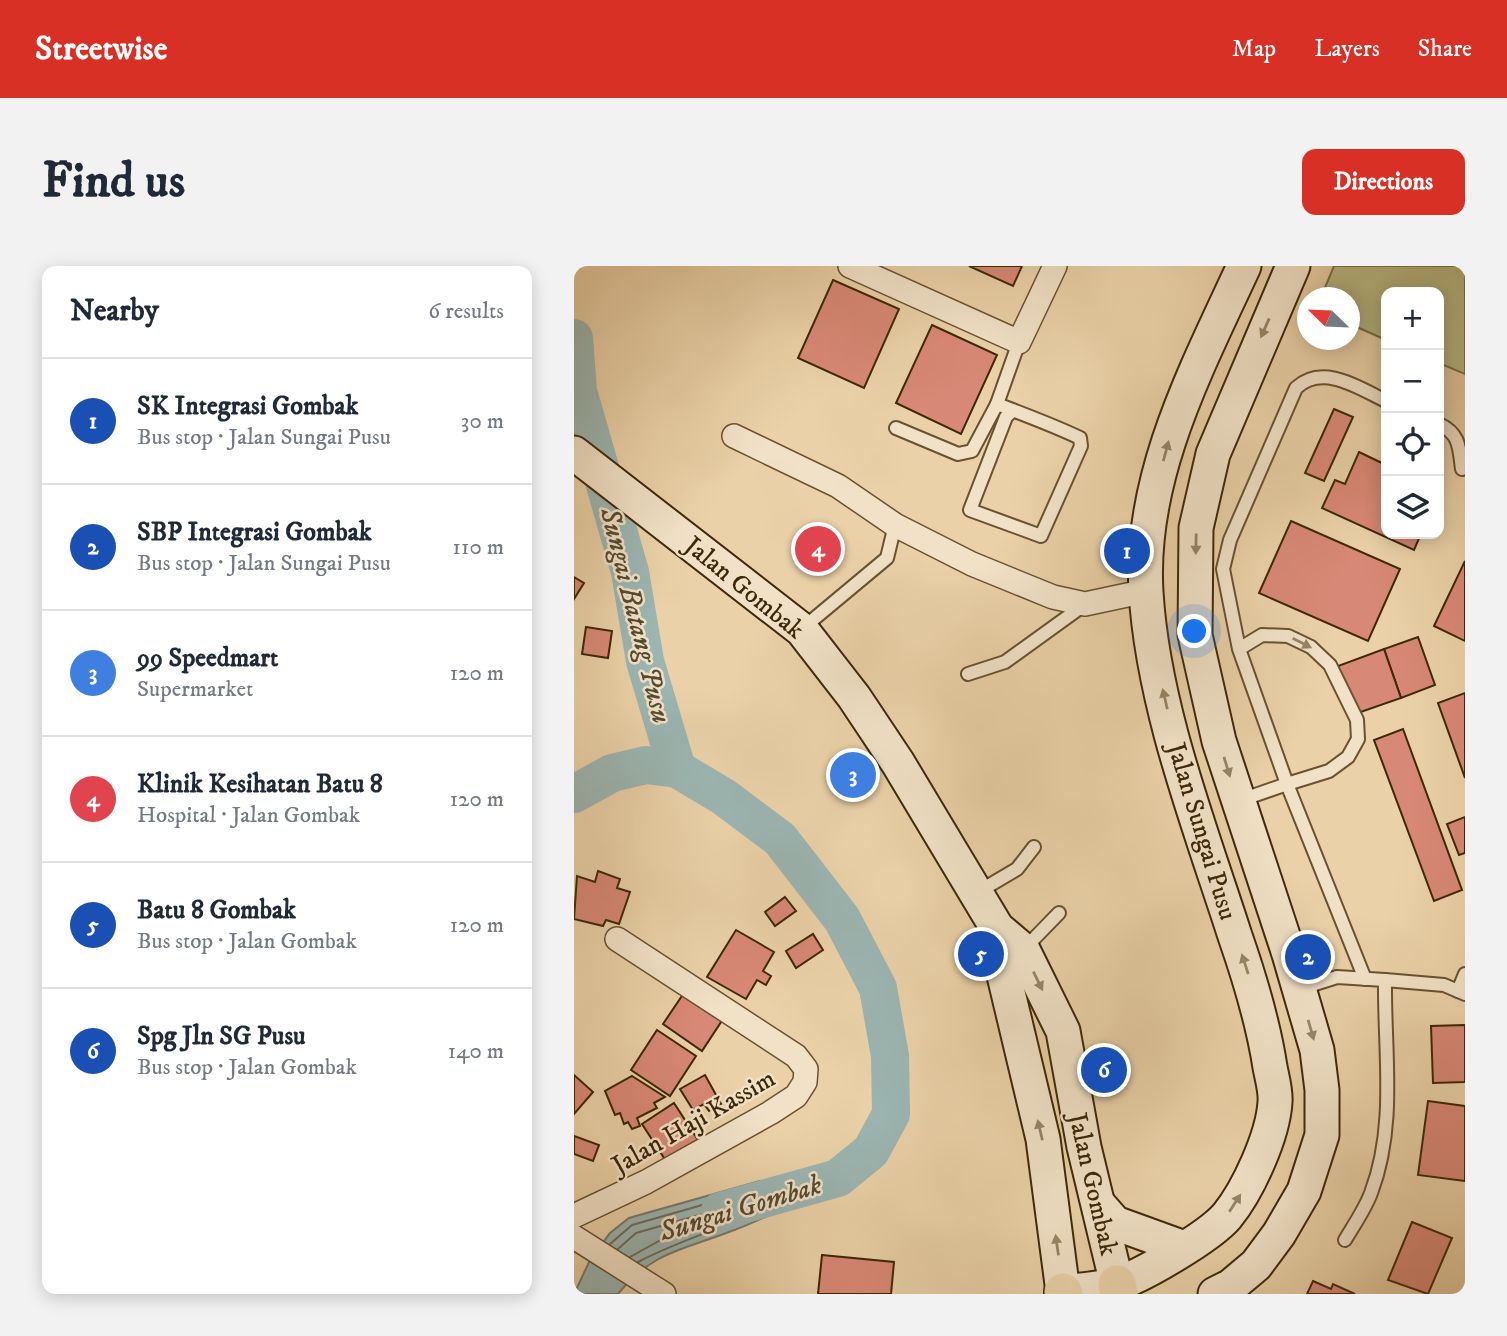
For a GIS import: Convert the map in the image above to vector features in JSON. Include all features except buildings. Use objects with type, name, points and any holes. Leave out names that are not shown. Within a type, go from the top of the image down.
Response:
[{"type":"main road","name":"Jalan Sungai Pusu","points":[[1063,1293],[1118,1289],[1226,1218],[1248,1182],[1265,1143],[1275,1102],[1266,1040],[1251,983],[1177,754],[1152,646],[1146,591],[1149,523],[1166,447],[1196,370],[1244,266]]},
{"type":"main road","name":"Jalan Sungai Pusu","points":[[1215,1294],[1231,1286],[1256,1265],[1279,1234],[1304,1191],[1322,1135],[1322,1090],[1317,1050],[1219,741],[1195,635],[1196,528],[1213,454],[1293,266]]},
{"type":"main road","name":"Jalan Gombak","points":[[574,453],[802,630],[862,708],[977,893],[1012,956],[1063,1031],[1084,1147],[1118,1289]]},
{"type":"main road","name":"Jalan Gombak","points":[[1012,956],[1043,1139],[1063,1293]]},
{"type":"main road","points":[[1100,1206],[1115,1223],[1184,1248]]},
{"type":"street","points":[[850,266],[1020,342],[1055,266]]},
{"type":"street","points":[[734,436],[838,486],[895,525],[972,564],[1054,597],[1085,604],[1146,591]]},
{"type":"street","name":"Jalan Haji Kassim","points":[[574,1216],[646,1182],[770,1113],[796,1096],[805,1082],[806,1069],[796,1056],[617,939]]},
{"type":"street","points":[[577,1239],[664,1294]]},
{"type":"lane","points":[[896,428],[958,454],[972,451],[997,404],[1020,342]]},
{"type":"lane","points":[[1365,979],[1287,784],[1239,649],[1223,569],[1230,540],[1296,388],[1305,379],[1322,376],[1339,379],[1381,399]]},
{"type":"lane","points":[[997,404],[1013,410],[1080,438],[1081,446],[1041,536],[970,510],[1006,417],[1013,410]]},
{"type":"lane","points":[[1444,426],[1453,431],[1459,441],[1462,469]]},
{"type":"lane","points":[[802,630],[887,558],[895,525]]},
{"type":"lane","points":[[968,674],[1005,662],[1085,604]]},
{"type":"lane","points":[[1237,801],[1329,771],[1348,757],[1358,739],[1357,720],[1331,665],[1311,647],[1288,636],[1262,635],[1239,649]]},
{"type":"lane","points":[[977,893],[1017,869],[1034,847]]},
{"type":"lane","points":[[1012,956],[1059,913]]},
{"type":"lane","points":[[1299,989],[1337,977],[1444,985],[1461,992],[1465,974]]},
{"type":"lane","points":[[1345,1240],[1370,1195],[1382,1159],[1388,1104],[1385,980]]},
{"type":"green space","points":[[1334,266],[1465,266],[1465,374],[1444,365],[1444,287],[1381,287],[1381,338],[1360,328],[1360,287],[1325,287]]},
{"type":"water","name":"Sungai Gombak","points":[[760,1181],[779,1211],[669,1254],[643,1269],[618,1294],[574,1294],[590,1260],[610,1233],[629,1218]]},
{"type":"waterway","name":"Sungai Batang Pusu","points":[[574,338],[578,391],[630,572],[645,661],[677,769]]},
{"type":"waterway","name":"Sungai Gombak","points":[[574,794],[612,773],[646,765],[677,769],[724,797],[780,839],[842,919],[878,988],[890,1056],[891,1114],[871,1151],[838,1178],[720,1211]]},
{"type":"place","name":"Klinik Kesihatan Batu 8","points":[[818,549]]},
{"type":"place","name":"SK Integrasi Gombak","points":[[1127,551]]},
{"type":"place","name":"99 Speedmart","points":[[853,775]]},
{"type":"place","name":"Batu 8 Gombak","points":[[981,954]]},
{"type":"place","name":"SBP Integrasi Gombak","points":[[1308,957]]},
{"type":"place","name":"Spg Jln SG Pusu","points":[[1104,1070]]}]
